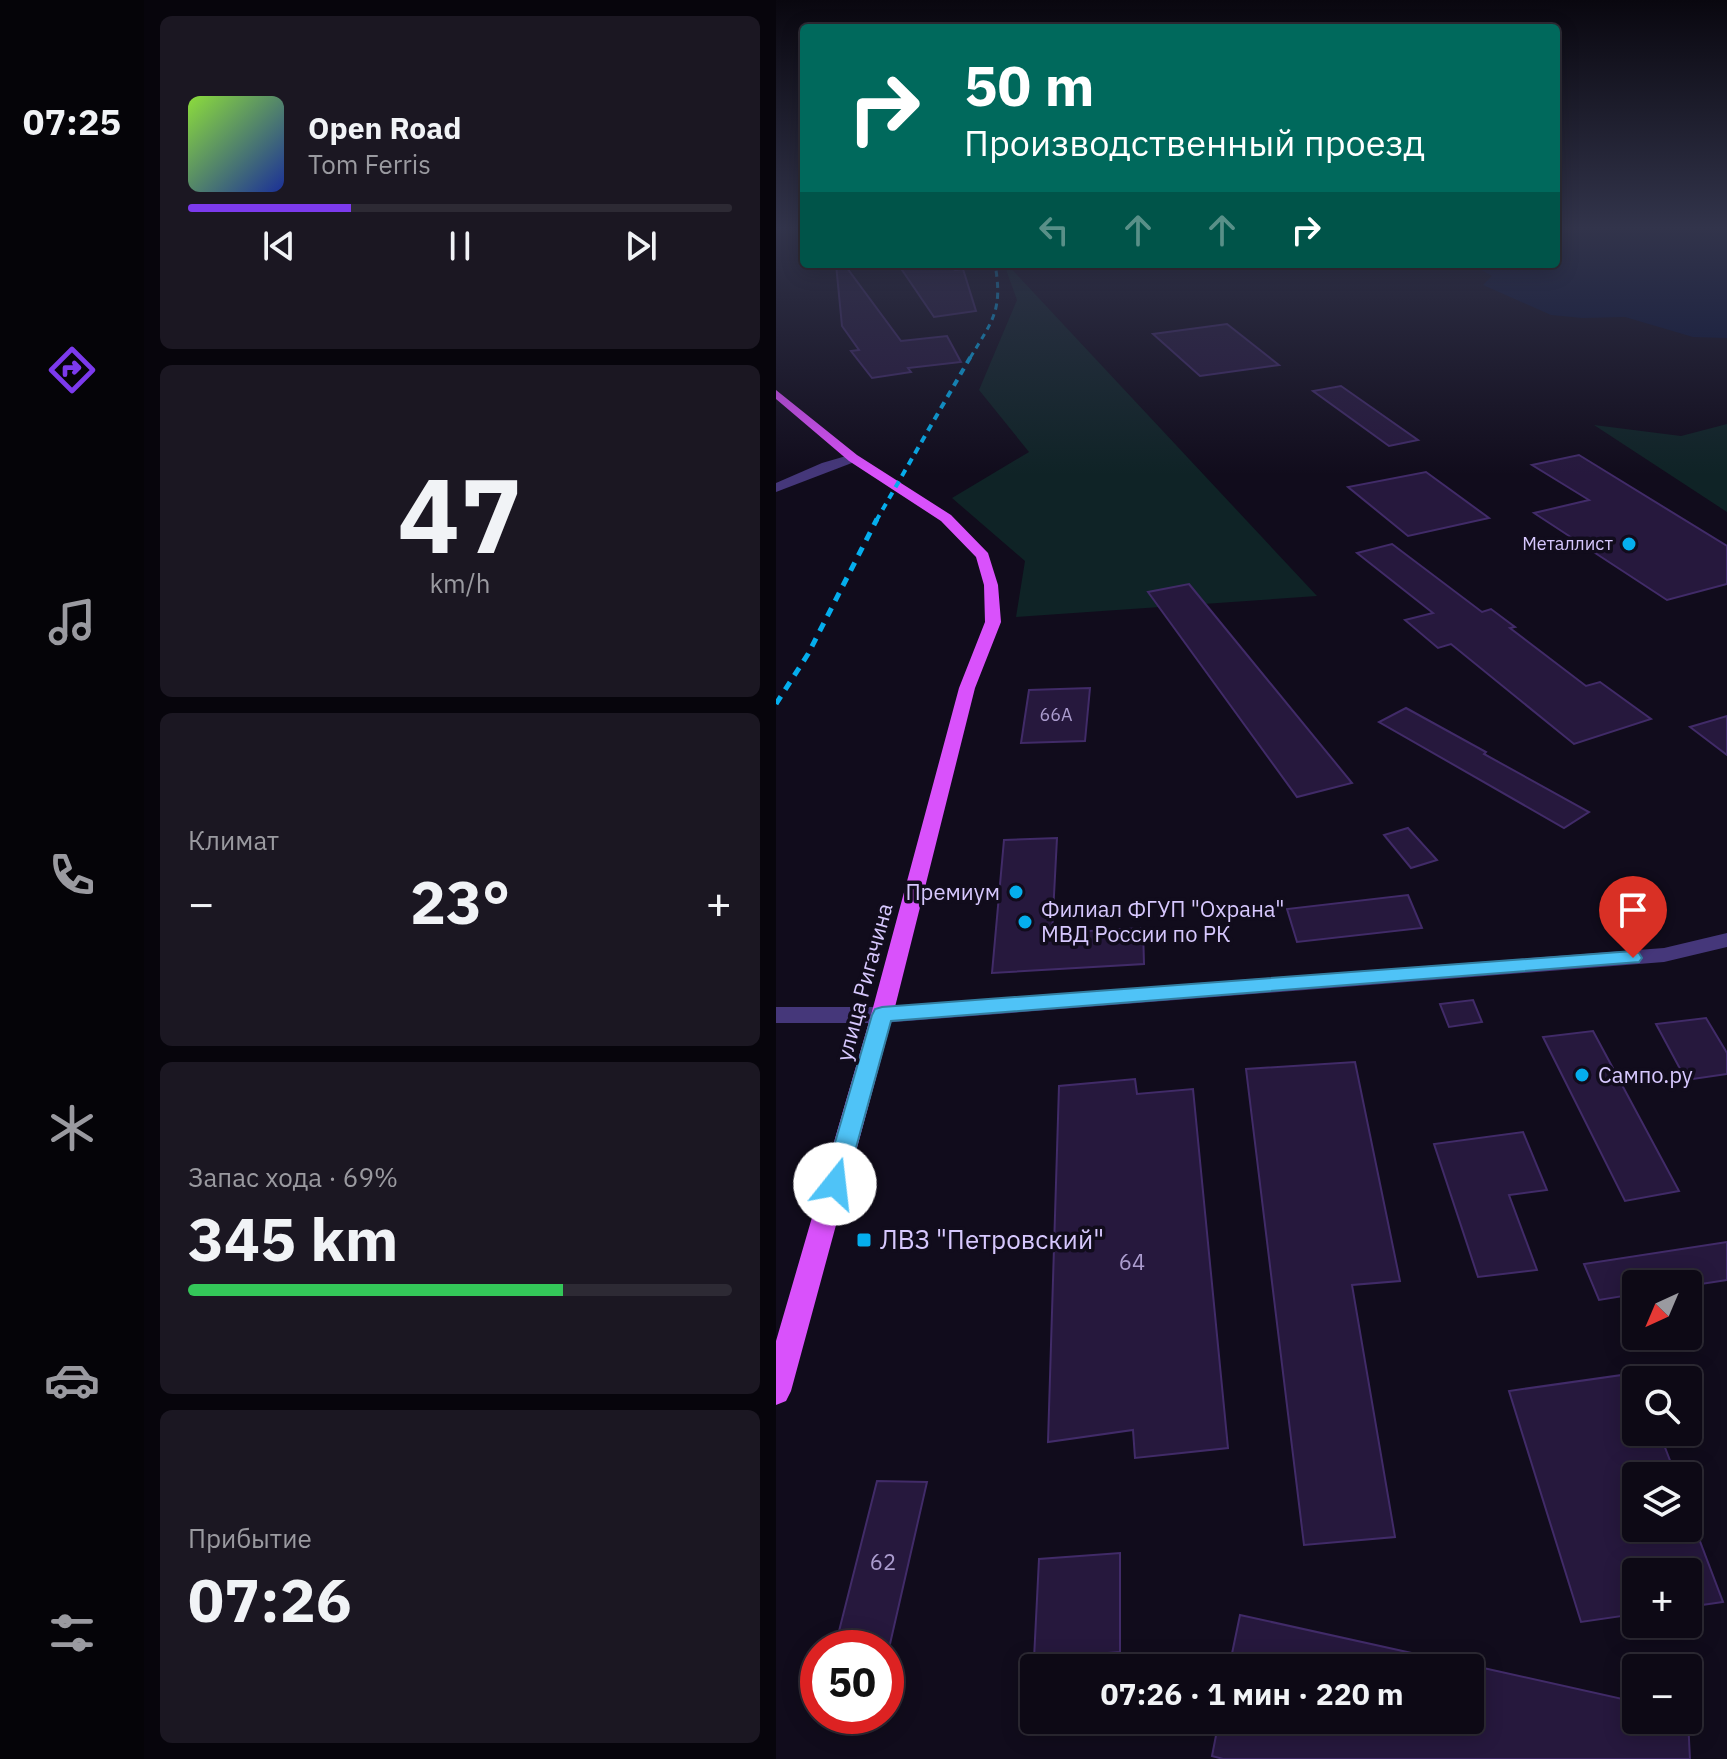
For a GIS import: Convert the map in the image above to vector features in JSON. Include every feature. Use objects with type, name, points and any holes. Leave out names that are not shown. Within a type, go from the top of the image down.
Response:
[{"type":"main road","points":[[776,393],[853,458]]},
{"type":"main road","name":"улица Ригачина","points":[[776,1391],[882,1015],[967,688],[993,622],[991,585],[983,556],[946,518],[853,458]]},
{"type":"street","points":[[776,488],[853,458]]},
{"type":"street","points":[[776,1015],[882,1015],[1664,955],[1727,940]]},
{"type":"green space","points":[[1012,311],[1051,311],[1317,596],[1016,617],[1025,561],[952,498],[1029,452],[979,390]]},
{"type":"green space","points":[[1727,424],[1727,512],[1594,425],[1681,436]]},
{"type":"water","points":[[1542,311],[1727,311],[1727,338],[1693,337],[1625,317],[1551,315]]},
{"type":"building","points":[[841,311],[879,311],[901,341],[947,336],[961,362],[908,368],[911,372],[872,378],[851,351],[859,350],[842,326]]},
{"type":"building","points":[[930,311],[975,311],[934,317]]},
{"type":"building","points":[[1227,324],[1279,365],[1200,376],[1153,334]]},
{"type":"building","points":[[1341,386],[1418,440],[1389,446],[1313,391]]},
{"type":"building","name":"Металлист","points":[[1579,455],[1727,546],[1727,584],[1667,600],[1534,513],[1589,500],[1532,465]]},
{"type":"building","points":[[1426,472],[1489,518],[1408,536],[1348,487]]},
{"type":"building","points":[[1392,544],[1482,612],[1491,609],[1515,627],[1510,628],[1586,686],[1600,682],[1651,719],[1574,744],[1451,644],[1438,648],[1405,620],[1433,613],[1357,553]]},
{"type":"building","points":[[1189,584],[1352,783],[1297,797],[1148,592]]},
{"type":"building","points":[[1090,688],[1085,741],[1021,743],[1029,690]]},
{"type":"building","points":[[1406,708],[1589,812],[1564,828],[1379,722]]},
{"type":"building","points":[[1727,716],[1727,755],[1690,727]]},
{"type":"building","points":[[1408,828],[1437,860],[1411,868],[1384,835]]},
{"type":"building","points":[[1057,838],[1052,933],[1143,928],[1144,964],[992,973],[1004,840]]},
{"type":"building","points":[[1408,895],[1422,928],[1297,942],[1287,909]]},
{"type":"building","points":[[1473,1000],[1482,1022],[1449,1027],[1440,1004]]},
{"type":"building","points":[[1706,1018],[1727,1053],[1727,1074],[1686,1080],[1656,1024]]},
{"type":"building","points":[[1593,1031],[1679,1191],[1625,1201],[1543,1037]]},
{"type":"building","points":[[1355,1062],[1400,1281],[1352,1285],[1395,1537],[1304,1545],[1246,1069]]},
{"type":"building","points":[[1135,1079],[1137,1094],[1193,1089],[1228,1448],[1135,1458],[1133,1430],[1048,1442],[1059,1086]]},
{"type":"building","points":[[1523,1132],[1547,1190],[1509,1195],[1537,1270],[1478,1277],[1434,1144]]},
{"type":"building","points":[[1727,1242],[1727,1280],[1702,1284],[1702,1270],[1622,1270],[1622,1296],[1599,1300],[1584,1264]]},
{"type":"building","points":[[1622,1375],[1622,1446],[1664,1446],[1671,1462],[1622,1462],[1622,1542],[1700,1542],[1723,1602],[1702,1605],[1702,1558],[1622,1558],[1622,1616],[1581,1622],[1509,1391]]},
{"type":"building","points":[[877,1481],[927,1482],[893,1630],[839,1630]]},
{"type":"building","points":[[1120,1553],[1120,1652],[1034,1654],[1039,1559]]},
{"type":"building","points":[[1240,1615],[1416,1654],[1232,1654]]},
{"type":"building","points":[[1484,1668],[1622,1699],[1622,1734],[1689,1734],[1690,1759],[1223,1759],[1212,1756],[1216,1734],[1484,1734]]},
{"type":"railway","points":[[970,358],[995,311]]},
{"type":"railway","points":[[876,521],[971,356]]},
{"type":"railway","points":[[776,704],[808,654],[877,519]]},
{"type":"place","name":"Металлист","points":[[1629,544]]},
{"type":"place","name":"Премиум","points":[[1016,892]]},
{"type":"place","name":"Филиал ФГУП \"Охрана\" МВД России по РК","points":[[1025,922]]},
{"type":"place","name":"Сампо.ру","points":[[1582,1075]]},
{"type":"place","name":"ЛВЗ \"Петровский\"","points":[[864,1240]]},
{"type":"route","points":[[835,1184],[882,1015],[1633,958]]}]
